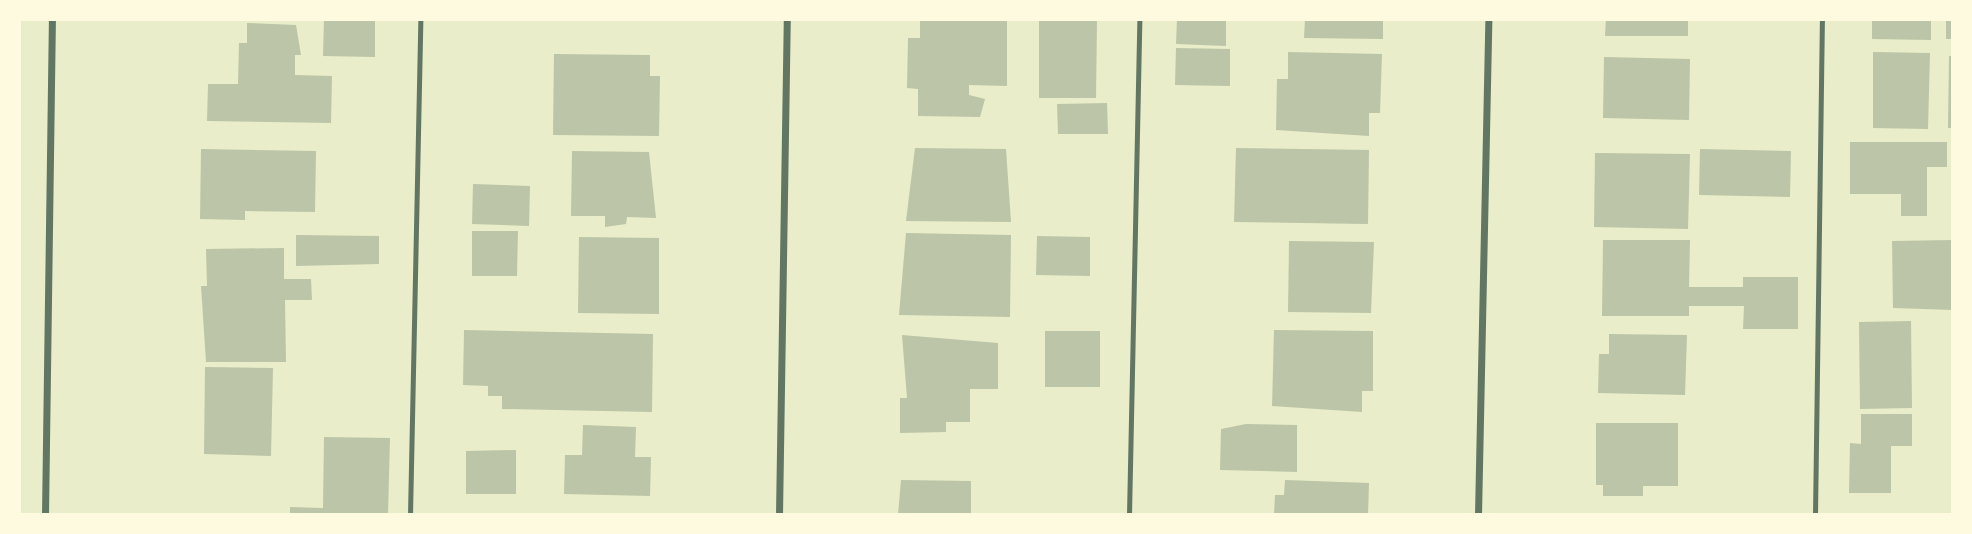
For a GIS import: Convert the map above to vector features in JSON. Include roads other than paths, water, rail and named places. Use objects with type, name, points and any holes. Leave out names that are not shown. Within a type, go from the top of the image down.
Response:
[{"type":"street","points":[[45,515],[52,19]]},
{"type":"street","points":[[779,515],[787,19]]},
{"type":"street","points":[[1478,515],[1488,19]]},
{"type":"lane","points":[[410,515],[420,19]]},
{"type":"lane","points":[[1129,515],[1139,19]]},
{"type":"lane","points":[[1815,515],[1822,19]]}]
